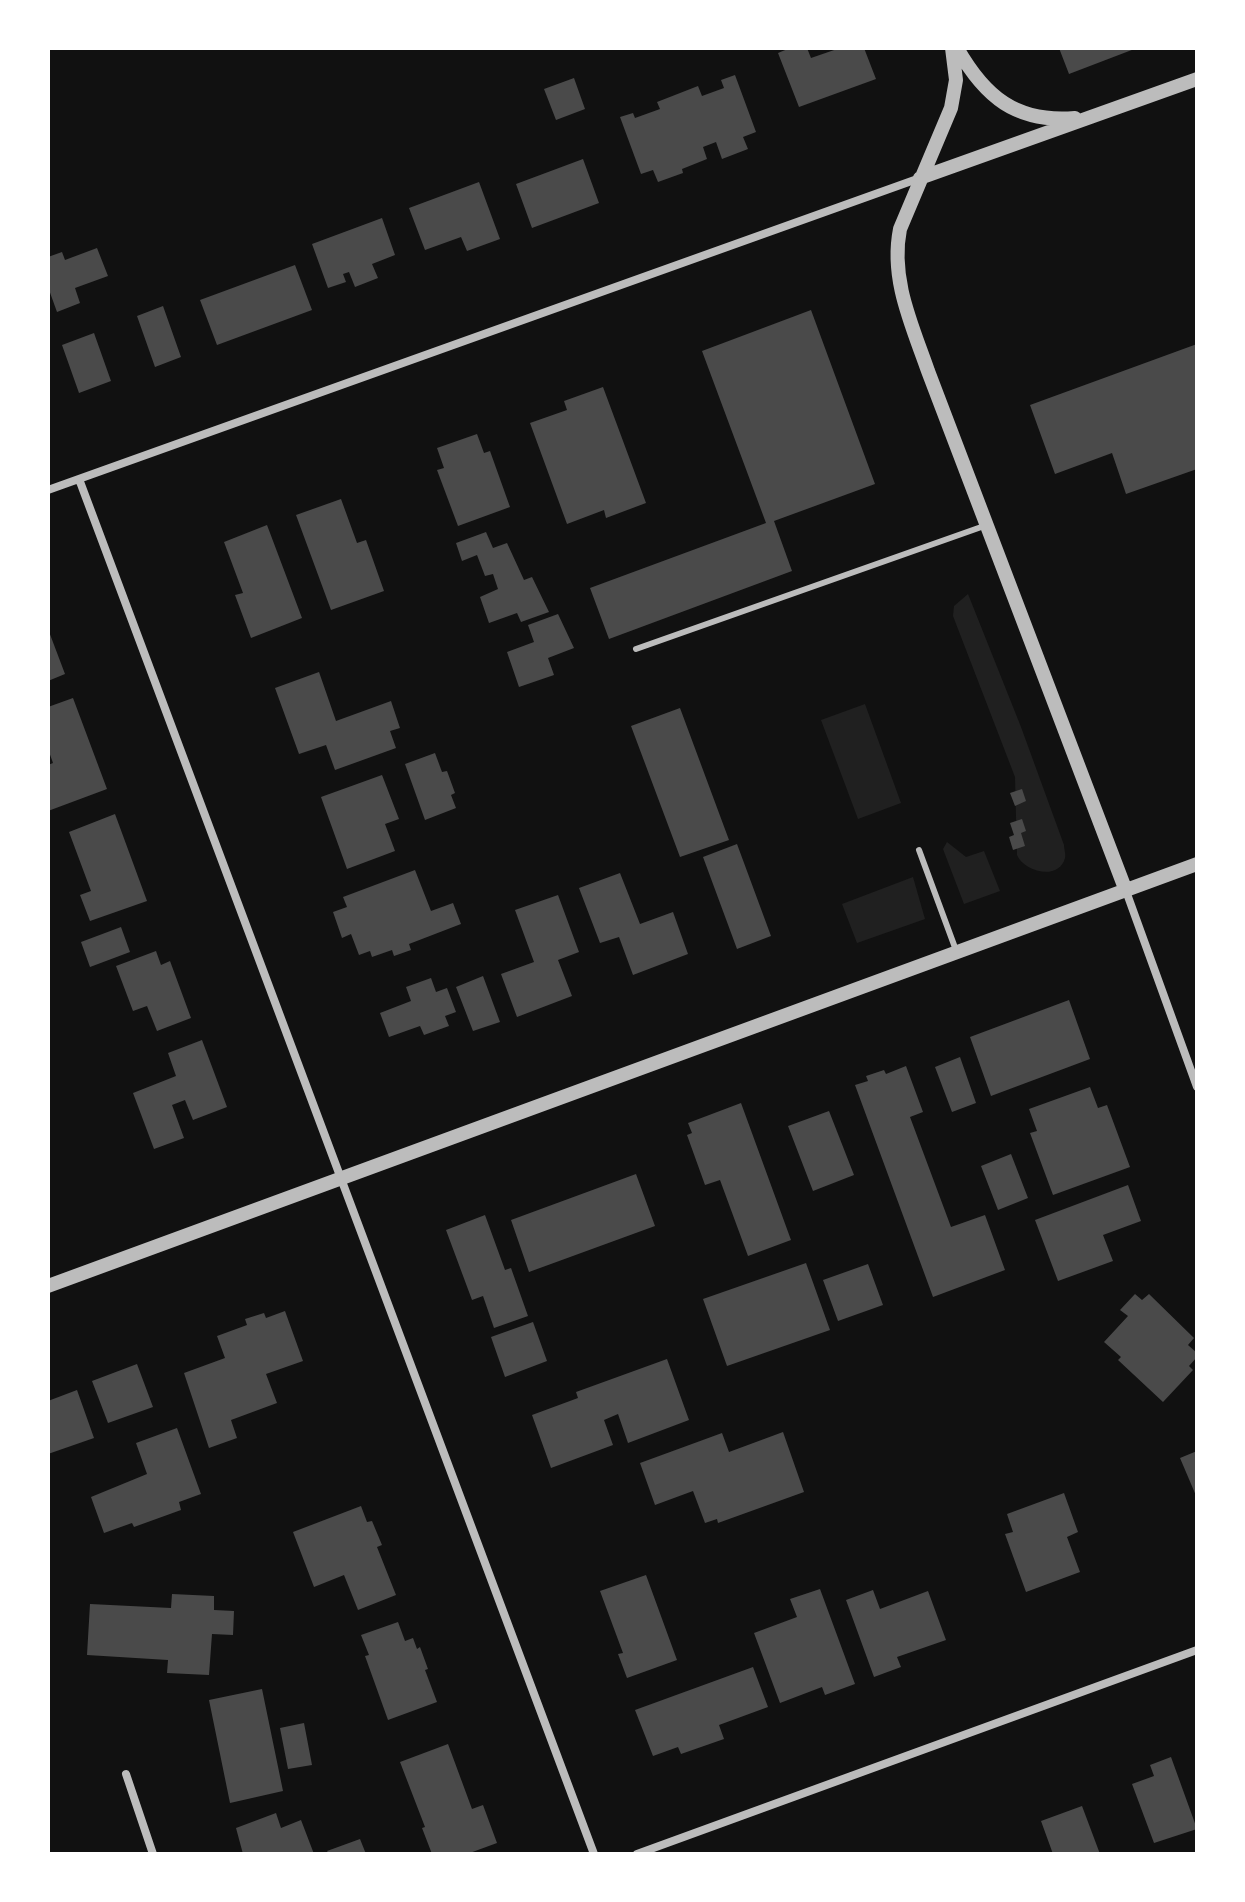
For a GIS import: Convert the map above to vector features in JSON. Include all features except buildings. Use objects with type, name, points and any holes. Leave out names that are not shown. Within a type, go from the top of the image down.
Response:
[{"type":"street","points":[[954,48],[990,93],[1024,114],[1057,120],[1091,117]]},
{"type":"street","points":[[954,48],[956,80],[951,108],[898,237],[898,278],[924,359],[1197,1087]]},
{"type":"street","points":[[48,490],[1197,79]]},
{"type":"street","points":[[79,479],[594,1854]]},
{"type":"street","points":[[48,1286],[1197,864]]},
{"type":"street","points":[[637,1854],[1197,1650]]},
{"type":"street","points":[[126,1774],[153,1854]]},
{"type":"lane","points":[[636,649],[987,525]]},
{"type":"lane","points":[[919,850],[957,953]]},
{"type":"shaded area","points":[[968,594],[1064,845],[1065,858],[1056,870],[1041,872],[1027,866],[1017,855],[1015,777],[953,616],[954,606]]},
{"type":"shaded area","points":[[865,704],[901,803],[858,819],[821,720]]},
{"type":"shaded area","points":[[947,842],[966,857],[984,851],[1000,891],[964,904],[943,849]]},
{"type":"shaded area","points":[[913,877],[925,919],[857,943],[842,904]]}]
